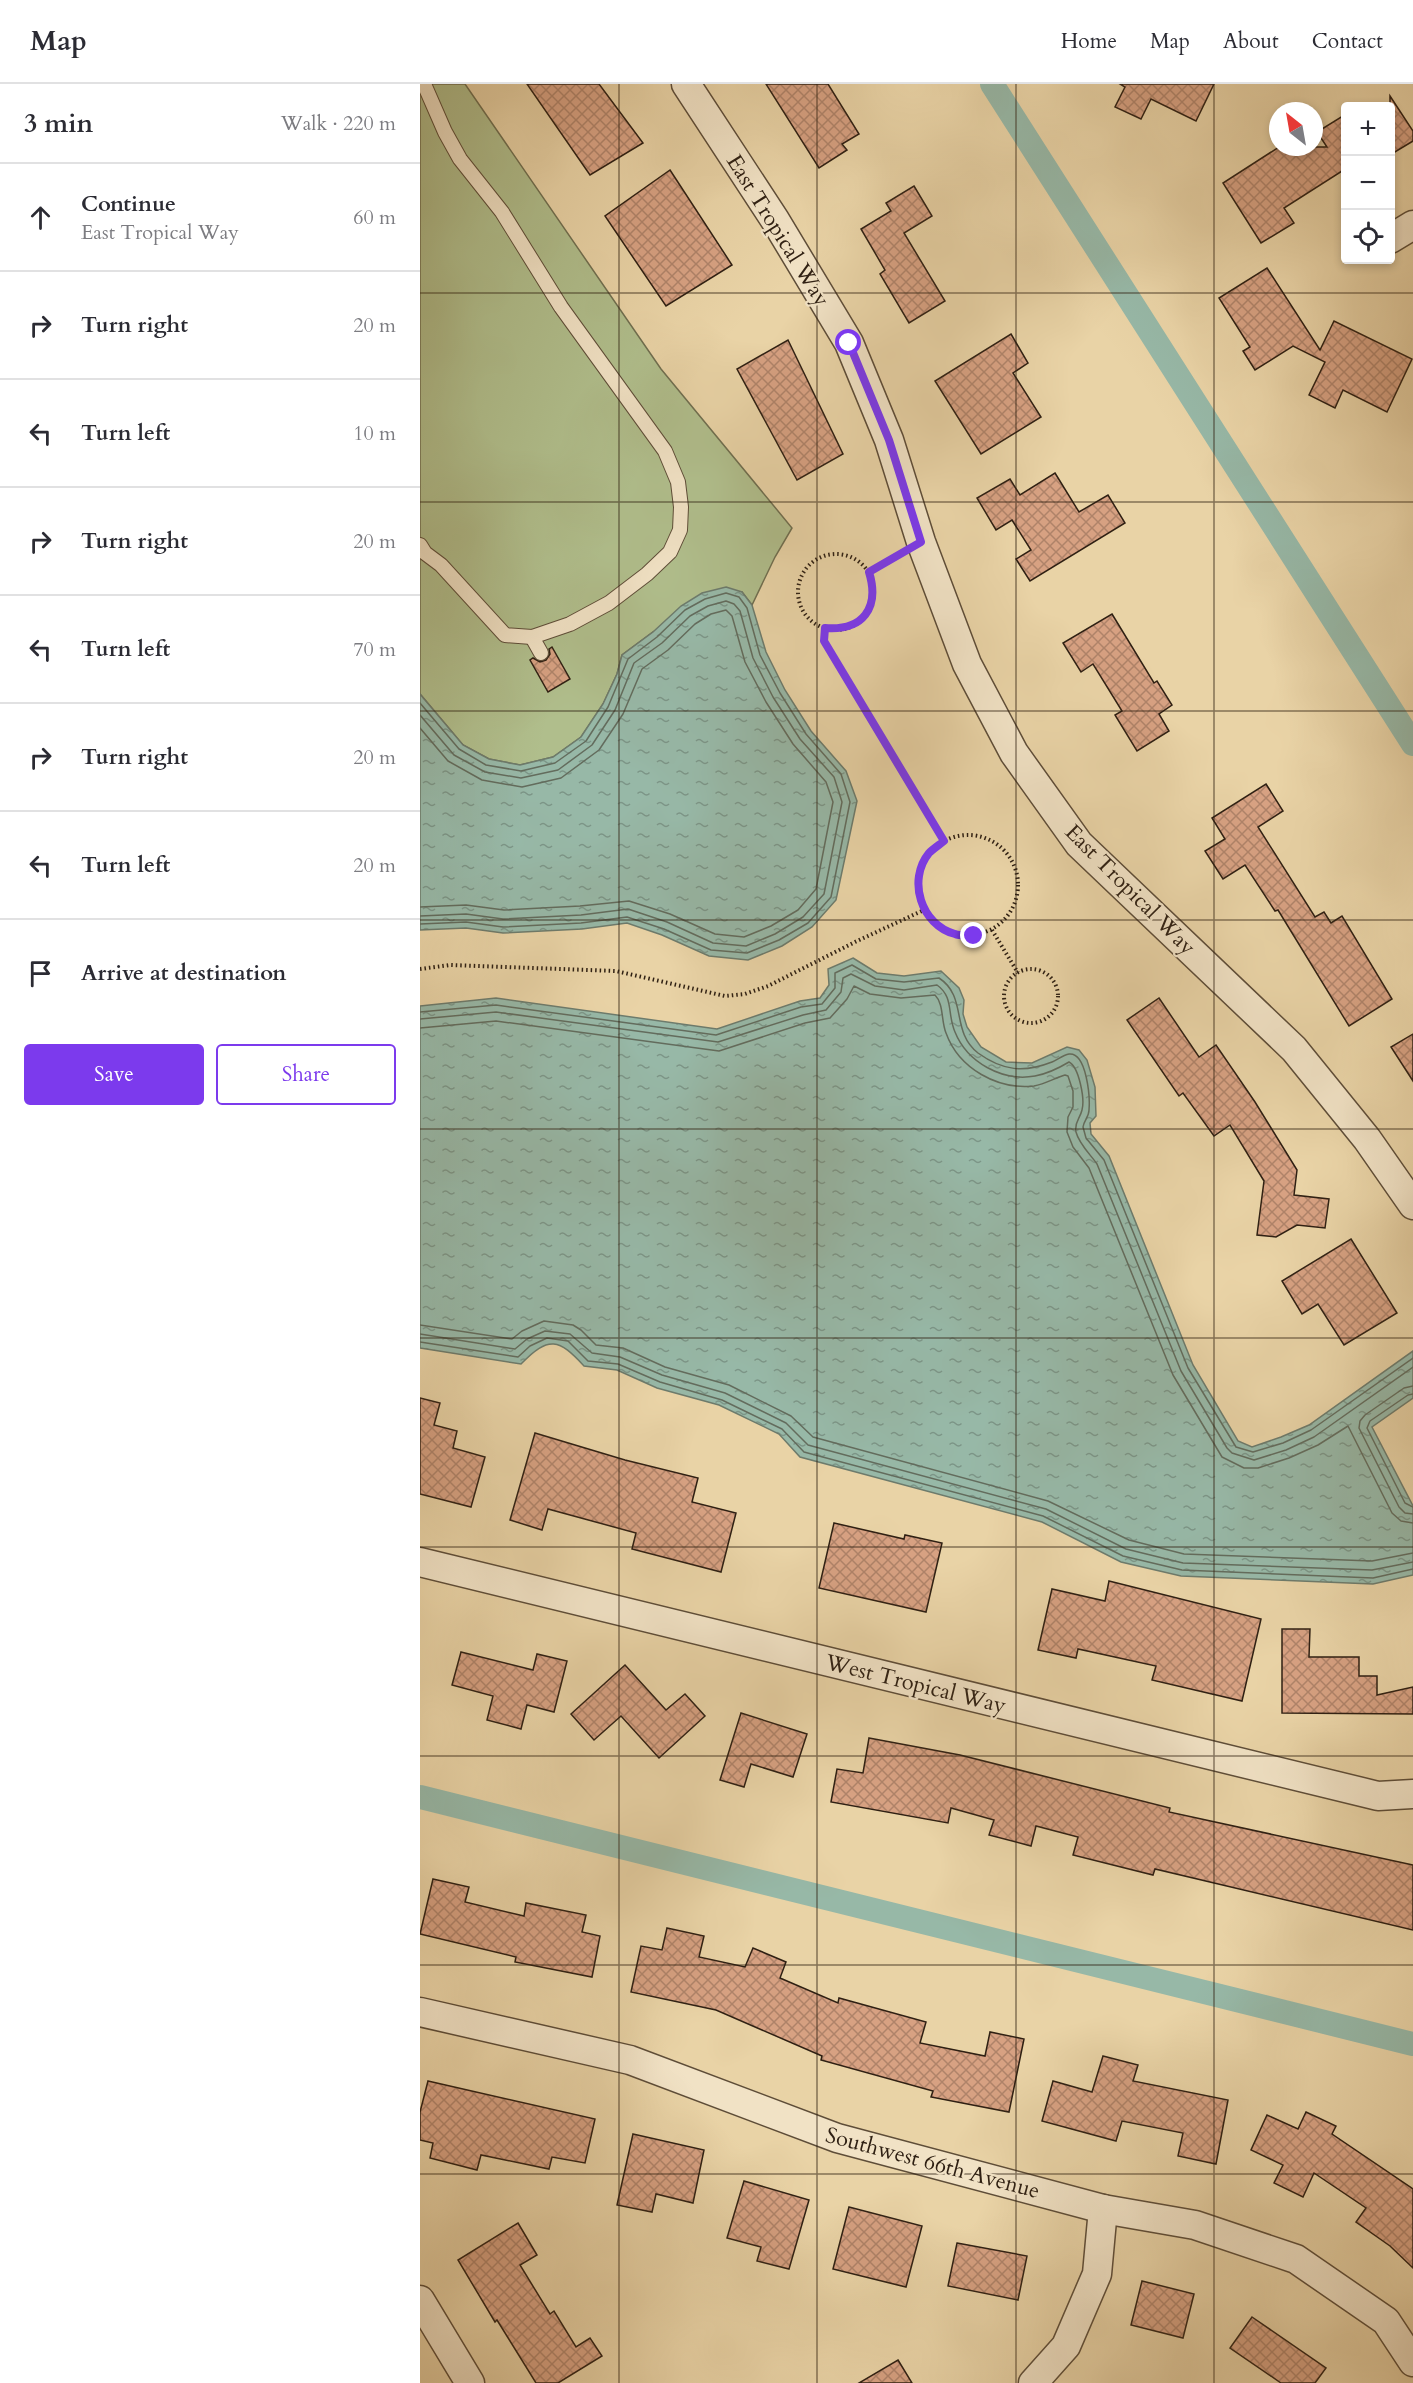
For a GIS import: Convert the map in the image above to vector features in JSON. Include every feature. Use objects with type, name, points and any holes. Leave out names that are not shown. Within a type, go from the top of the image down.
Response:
[{"type":"street","name":"East Tropical Way","points":[[686,84],[775,220],[849,343],[889,440],[921,542],[967,664],[1014,753],[1079,844],[1294,1049],[1367,1139],[1413,1204]]},
{"type":"street","points":[[1395,236],[1413,225]]},
{"type":"street","name":"West Tropical Way","points":[[420,1562],[1378,1796],[1413,1794]]},
{"type":"street","name":"Southwest 66th Avenue","points":[[420,2012],[630,2060],[837,2138],[1103,2209],[1195,2225],[1296,2259],[1386,2321],[1413,2362]]},
{"type":"street","points":[[1033,2383],[1066,2346],[1096,2274],[1103,2209]]},
{"type":"street","points":[[420,2300],[470,2383]]},
{"type":"lane","points":[[420,545],[425,553],[441,565],[505,635],[532,637],[570,624],[609,603],[647,574],[670,552],[680,530],[681,507],[678,482],[665,451],[561,307],[502,212],[460,159],[445,132],[424,84]]},
{"type":"lane","points":[[532,637],[541,654]]},
{"type":"path","points":[[869,572],[921,542]]},
{"type":"path","points":[[832,554],[847,555],[860,562],[869,572],[874,587],[873,602],[866,615],[854,625],[840,629],[825,628],[812,621],[802,610],[798,596],[799,581],[806,568],[818,558],[832,554]]},
{"type":"path","points":[[825,628],[824,641],[944,841]]},
{"type":"path","points":[[962,835],[982,837],[1000,846],[1012,861],[1018,879],[1017,899],[1008,917],[992,930],[974,936],[954,934],[936,925],[924,910],[918,891],[919,872],[928,854],[944,841],[962,835]]},
{"type":"path","points":[[420,969],[450,965],[616,971],[725,996],[745,994],[768,986],[924,910]]},
{"type":"path","points":[[992,930],[1018,973]]},
{"type":"path","points":[[1028,969],[1038,970],[1048,974],[1054,982],[1058,992],[1057,1003],[1053,1012],[1045,1019],[1035,1023],[1024,1022],[1015,1018],[1008,1010],[1004,1000],[1005,989],[1018,973],[1028,969]]},
{"type":"green space","points":[[420,84],[465,84],[661,369],[792,528],[752,605],[742,592],[653,632],[622,655],[617,674],[603,704],[581,737],[553,757],[520,765],[489,759],[463,745],[420,694]]},
{"type":"water","points":[[726,587],[742,592],[752,605],[766,652],[785,690],[811,731],[846,771],[857,801],[836,900],[812,927],[782,946],[748,960],[709,956],[662,935],[627,923],[582,929],[503,933],[466,928],[420,930],[420,694],[463,745],[489,759],[520,765],[553,757],[581,737],[603,704],[617,674],[622,655],[653,632],[681,606],[702,593]]},
{"type":"water","points":[[853,958],[877,973],[904,976],[941,971],[959,988],[964,1000],[963,1014],[967,1027],[981,1047],[1006,1062],[1032,1063],[1067,1047],[1079,1050],[1087,1060],[1095,1087],[1096,1116],[1090,1123],[1091,1134],[1109,1156],[1193,1365],[1238,1441],[1252,1447],[1309,1425],[1413,1351],[1413,1398],[1372,1427],[1413,1506],[1413,1575],[1373,1584],[1181,1576],[1121,1562],[1042,1522],[800,1457],[779,1434],[719,1405],[657,1388],[617,1370],[584,1366],[568,1350],[554,1344],[539,1348],[521,1364],[420,1348],[420,1006],[496,998],[717,1029],[800,1001],[820,998],[829,985],[828,969]]},
{"type":"building","points":[[527,84],[599,84],[643,143],[590,175]]},
{"type":"building","points":[[766,84],[828,84],[859,134],[842,144],[847,150],[819,168]]},
{"type":"building","points":[[1120,84],[1214,84],[1196,121],[1151,99],[1141,119],[1115,107],[1125,87]]},
{"type":"building","points":[[1395,104],[1413,131],[1413,141],[1395,152]]},
{"type":"building","points":[[1341,117],[1341,172],[1284,208],[1294,223],[1261,243],[1223,183],[1269,153],[1269,156],[1323,156],[1323,147],[1327,147],[1323,141],[1323,128]]},
{"type":"building","points":[[670,170],[732,265],[666,306],[605,216]]},
{"type":"building","points":[[914,186],[932,216],[904,233],[945,301],[909,323],[880,274],[885,270],[861,229],[891,211],[886,203]]},
{"type":"building","points":[[1267,268],[1320,350],[1334,321],[1412,359],[1387,412],[1343,390],[1335,408],[1309,395],[1325,362],[1293,346],[1255,370],[1243,351],[1250,347],[1219,298]]},
{"type":"building","points":[[1011,334],[1028,363],[1013,373],[1041,417],[981,454],[935,381]]},
{"type":"building","points":[[788,340],[843,454],[797,480],[737,369]]},
{"type":"building","points":[[1055,473],[1079,512],[1108,495],[1125,523],[1030,581],[1016,559],[1031,550],[1012,520],[996,530],[977,498],[1010,479],[1020,495]]},
{"type":"building","points":[[1112,614],[1154,683],[1157,681],[1172,705],[1159,714],[1169,731],[1137,751],[1115,715],[1122,711],[1093,664],[1081,672],[1063,643]]},
{"type":"building","points":[[552,647],[570,679],[548,692],[530,660],[533,658],[540,662],[546,660],[550,654],[549,649]]},
{"type":"building","points":[[1266,784],[1283,811],[1258,827],[1315,917],[1324,912],[1331,923],[1342,916],[1392,999],[1349,1026],[1278,910],[1275,911],[1245,865],[1223,879],[1205,851],[1225,839],[1212,818]]},
{"type":"building","points":[[1159,998],[1199,1057],[1216,1045],[1297,1170],[1294,1195],[1329,1199],[1325,1228],[1297,1225],[1276,1237],[1257,1235],[1264,1181],[1230,1125],[1214,1136],[1183,1093],[1179,1096],[1127,1020]]},
{"type":"building","points":[[1413,1034],[1413,1081],[1391,1047]]},
{"type":"building","points":[[1351,1239],[1397,1313],[1344,1345],[1318,1304],[1302,1314],[1282,1281]]},
{"type":"building","points":[[420,1398],[440,1403],[434,1425],[457,1431],[453,1448],[485,1457],[471,1507],[420,1494]]},
{"type":"building","points":[[535,1433],[625,1460],[698,1478],[692,1502],[736,1513],[721,1572],[632,1549],[636,1533],[548,1509],[542,1530],[510,1520]]},
{"type":"building","points":[[834,1523],[904,1539],[905,1535],[942,1543],[926,1612],[819,1588]]},
{"type":"building","points":[[1109,1581],[1261,1619],[1242,1701],[1152,1680],[1156,1666],[1078,1649],[1076,1658],[1038,1650],[1052,1589],[1105,1601]]},
{"type":"building","points":[[1282,1629],[1310,1629],[1309,1657],[1359,1657],[1359,1676],[1377,1676],[1377,1695],[1413,1687],[1413,1714],[1282,1713]]},
{"type":"building","points":[[461,1652],[533,1670],[537,1654],[567,1661],[554,1712],[527,1705],[521,1729],[487,1720],[493,1696],[452,1685]]},
{"type":"building","points":[[625,1665],[666,1710],[685,1694],[705,1716],[659,1758],[621,1716],[594,1740],[571,1714]]},
{"type":"building","points":[[741,1713],[807,1734],[793,1777],[751,1764],[744,1787],[720,1780]]},
{"type":"building","points":[[869,1738],[960,1755],[1170,1808],[1169,1812],[1413,1865],[1413,1930],[1155,1869],[1153,1875],[1073,1855],[1078,1837],[1036,1826],[1031,1846],[989,1835],[994,1820],[951,1808],[948,1823],[831,1802],[837,1769],[863,1773]]},
{"type":"building","points":[[433,1879],[469,1887],[465,1902],[524,1916],[526,1903],[586,1915],[582,1932],[600,1936],[592,1977],[515,1962],[516,1957],[420,1934]]},
{"type":"building","points":[[667,1928],[704,1936],[699,1957],[745,1967],[753,1948],[786,1962],[780,1978],[838,2003],[839,1998],[926,2022],[920,2043],[985,2056],[990,2032],[1024,2039],[1009,2112],[931,2097],[933,2091],[821,2060],[822,2056],[716,2010],[631,1992],[641,1946],[662,1950]]},
{"type":"building","points":[[1103,2056],[1138,2065],[1133,2081],[1228,2100],[1216,2164],[1178,2156],[1183,2133],[1122,2121],[1116,2141],[1042,2121],[1053,2081],[1092,2092]]},
{"type":"building","points":[[428,2081],[595,2119],[585,2163],[552,2157],[549,2169],[481,2155],[477,2170],[430,2158],[433,2143],[420,2140],[420,2112]]},
{"type":"building","points":[[1306,2112],[1336,2126],[1332,2134],[1413,2189],[1413,2268],[1390,2246],[1356,2222],[1366,2208],[1314,2173],[1303,2197],[1274,2183],[1283,2165],[1251,2150],[1267,2115],[1298,2129]]},
{"type":"building","points":[[633,2134],[704,2150],[693,2203],[656,2194],[652,2212],[617,2205]]},
{"type":"building","points":[[744,2181],[809,2200],[789,2269],[757,2261],[761,2247],[727,2238]]},
{"type":"building","points":[[849,2207],[922,2226],[906,2287],[833,2269]]},
{"type":"building","points":[[518,2223],[537,2255],[520,2265],[550,2314],[554,2311],[576,2347],[590,2338],[602,2356],[558,2383],[536,2383],[497,2320],[495,2322],[458,2260]]},
{"type":"building","points":[[957,2243],[1027,2256],[1018,2300],[948,2286]]},
{"type":"building","points":[[1142,2281],[1194,2294],[1183,2338],[1131,2325]]},
{"type":"building","points":[[1252,2317],[1326,2368],[1315,2383],[1281,2383],[1230,2348]]},
{"type":"building","points":[[898,2360],[912,2383],[859,2383]]},
{"type":"waterway","points":[[992,84],[1413,744]]},
{"type":"waterway","points":[[420,1797],[1413,2044]]},
{"type":"route","points":[[849,343],[889,440],[921,542],[869,572],[874,587],[873,602],[866,615],[854,625],[840,629],[825,628],[824,641],[944,841],[928,854],[919,872],[918,891],[924,910],[936,925],[954,934],[974,936]]}]
